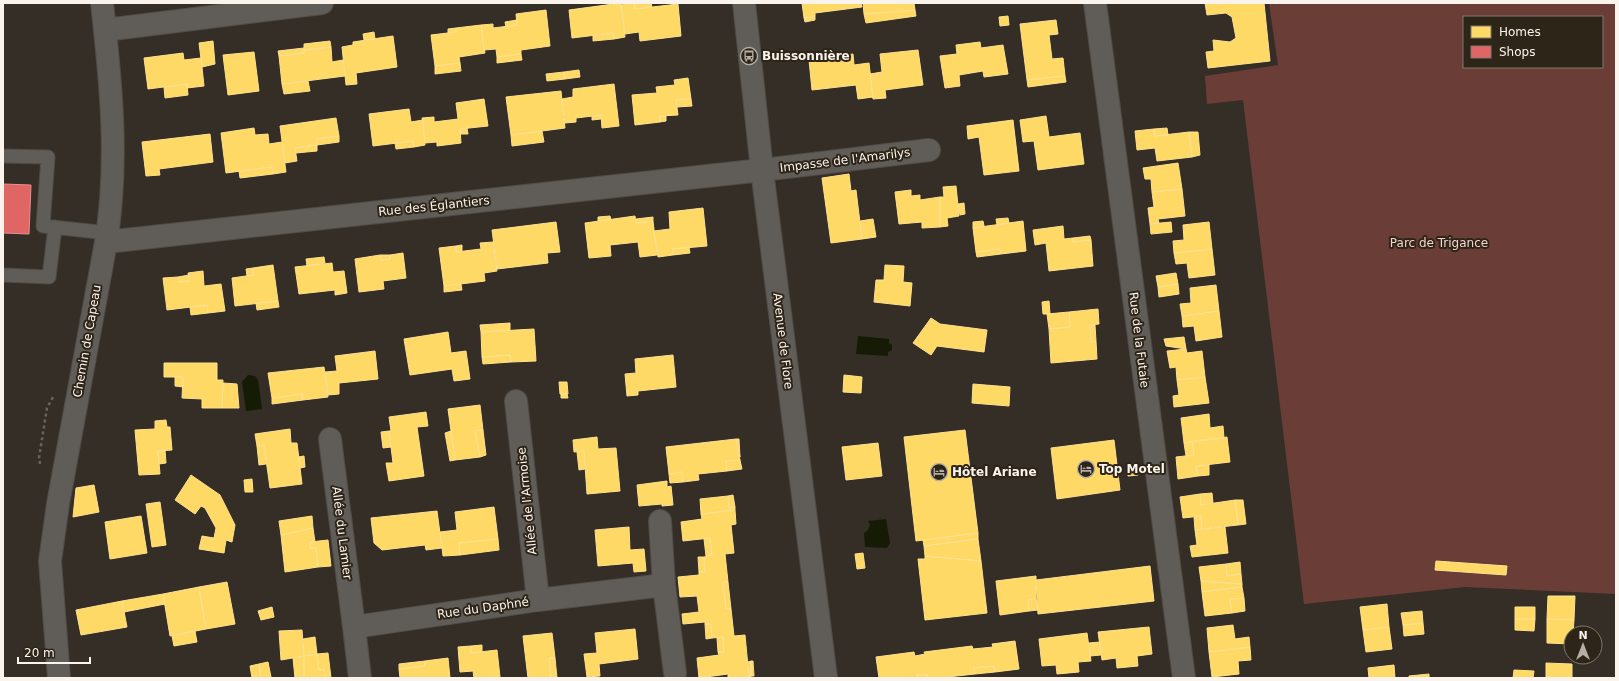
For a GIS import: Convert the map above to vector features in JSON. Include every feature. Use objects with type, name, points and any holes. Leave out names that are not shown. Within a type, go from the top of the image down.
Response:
[{"type":"street","name":"Chemin de Capeau","points":[[59,678],[50,561],[58,504],[107,237],[111,203],[114,134],[102,3]]},
{"type":"street","points":[[105,30],[322,3]]},
{"type":"street","name":"Avenue de Flore","points":[[744,3],[762,170],[826,678]]},
{"type":"street","name":"Rue de la Futaie","points":[[1095,3],[1184,678]]},
{"type":"street","name":"Impasse de l'Amarilys","points":[[762,170],[928,150]]},
{"type":"street","name":"Rue des Églantiers","points":[[107,237],[762,170]]},
{"type":"street","name":"Allée de l'Armoise","points":[[516,401],[538,600]]},
{"type":"street","name":"Allée du Lamier","points":[[330,439],[354,627]]},
{"type":"street","points":[[660,522],[664,585],[675,673]]},
{"type":"street","name":"Rue du Daphné","points":[[354,627],[538,600],[664,585]]},
{"type":"street","points":[[354,627],[360,678]]},
{"type":"lane","points":[[3,156],[48,157],[43,226],[107,237]]},
{"type":"lane","points":[[3,275],[49,277],[55,227]]},
{"type":"green space","name":"Parc de Trigance","points":[[1269,3],[1616,3],[1616,594],[1465,587],[1304,604],[1243,100],[1207,104],[1205,76],[1278,65]]},
{"type":"shaded area","points":[[858,336],[889,339],[889,343],[892,345],[892,350],[888,352],[888,356],[856,354]]},
{"type":"shaded area","points":[[248,375],[255,376],[258,380],[262,409],[246,411],[242,382]]},
{"type":"shaded area","points":[[886,519],[890,543],[887,548],[865,547],[864,533],[868,530],[870,525],[868,521]]},
{"type":"building: Homes","points":[[621,3],[625,37],[614,39],[613,33],[572,38],[569,10]]},
{"type":"building: Homes","points":[[634,3],[635,9],[678,4],[681,36],[640,41],[639,32],[625,34],[621,5]]},
{"type":"building: Homes","points":[[634,3],[651,3],[652,7],[635,9]]},
{"type":"building: Homes","points":[[802,3],[861,3],[862,7],[815,13],[815,17],[804,18]]},
{"type":"building: Homes","points":[[863,3],[914,3],[915,10],[864,14]]},
{"type":"building: Homes","points":[[1205,3],[1264,3],[1270,61],[1208,68],[1206,52],[1214,51],[1213,40],[1230,42],[1236,38],[1232,17],[1226,13],[1207,15]]},
{"type":"building: Homes","points":[[546,10],[550,46],[521,50],[521,54],[497,57],[496,49],[484,50],[481,25],[493,24],[493,28],[517,25],[516,14]]},
{"type":"building: Homes","points":[[915,10],[916,16],[866,23],[864,14]]},
{"type":"building: Homes","points":[[1008,16],[1009,25],[1000,26],[999,17]]},
{"type":"building: Homes","points":[[815,17],[815,20],[805,22],[804,18]]},
{"type":"building: Homes","points":[[517,20],[517,25],[506,27],[505,22]]},
{"type":"building: Homes","points":[[1056,20],[1058,34],[1049,35],[1052,59],[1063,58],[1065,76],[1027,80],[1020,24]]},
{"type":"building: Homes","points":[[481,25],[485,53],[459,57],[460,63],[435,66],[431,35],[456,32],[456,28]]},
{"type":"building: Homes","points":[[456,28],[456,32],[448,33],[448,29]]},
{"type":"building: Homes","points":[[374,32],[375,39],[364,40],[363,34]]},
{"type":"building: Homes","points":[[613,33],[614,39],[593,41],[593,36]]},
{"type":"building: Homes","points":[[393,36],[397,67],[356,73],[357,84],[346,85],[342,47],[353,45],[353,42]]},
{"type":"building: Homes","points":[[213,41],[215,64],[202,67],[199,43]]},
{"type":"building: Homes","points":[[330,41],[331,47],[304,50],[304,44]]},
{"type":"building: Homes","points":[[980,42],[981,48],[1003,45],[1008,74],[984,77],[983,71],[959,75],[960,86],[945,88],[940,56],[957,54],[956,45]]},
{"type":"building: Homes","points":[[331,47],[332,62],[343,60],[345,76],[282,84],[279,56],[304,53],[304,50]]},
{"type":"building: Homes","points":[[304,48],[304,53],[279,56],[278,51]]},
{"type":"building: Homes","points":[[918,50],[923,85],[885,90],[886,98],[873,99],[870,74],[882,72],[880,54]]},
{"type":"building: Homes","points":[[254,52],[259,91],[228,95],[223,55]]},
{"type":"building: Homes","points":[[183,53],[184,60],[201,58],[204,86],[187,88],[187,84],[148,89],[144,58]]},
{"type":"building: Homes","points":[[521,54],[522,60],[497,63],[497,57]]},
{"type":"building: Homes","points":[[853,54],[854,65],[869,63],[873,97],[858,99],[856,85],[812,90],[809,60]]},
{"type":"building: Homes","points":[[460,63],[461,71],[435,74],[435,66]]},
{"type":"building: Homes","points":[[579,70],[580,77],[565,79],[564,72]]},
{"type":"building: Homes","points":[[564,72],[565,79],[547,81],[546,74]]},
{"type":"building: Homes","points":[[1065,76],[1066,82],[1028,87],[1027,80]]},
{"type":"building: Homes","points":[[688,78],[691,99],[676,100],[678,115],[660,116],[660,122],[635,125],[632,95],[657,93],[656,87],[675,85],[674,80]]},
{"type":"building: Homes","points":[[308,81],[310,91],[284,94],[282,84]]},
{"type":"building: Homes","points":[[187,84],[188,95],[165,98],[164,87]]},
{"type":"building: Homes","points":[[614,84],[619,126],[602,128],[601,115],[576,118],[576,122],[565,123],[562,99],[573,97],[573,89]]},
{"type":"building: Homes","points":[[561,91],[565,128],[511,135],[506,97]]},
{"type":"building: Homes","points":[[484,99],[488,126],[460,129],[461,143],[437,146],[437,142],[425,143],[422,118],[434,117],[434,122],[458,119],[456,103]]},
{"type":"building: Homes","points":[[691,99],[692,106],[677,107],[676,100]]},
{"type":"building: Homes","points":[[409,109],[411,122],[423,120],[425,145],[414,147],[413,141],[373,146],[369,114]]},
{"type":"building: Homes","points":[[601,115],[601,119],[592,120],[592,116]]},
{"type":"building: Homes","points":[[660,116],[666,116],[666,121],[660,122]]},
{"type":"building: Homes","points":[[1046,116],[1049,137],[1080,133],[1084,164],[1038,170],[1034,141],[1023,142],[1020,120]]},
{"type":"building: Homes","points":[[336,118],[339,136],[316,139],[317,145],[295,148],[297,161],[285,163],[280,126]]},
{"type":"building: Homes","points":[[1013,120],[1019,171],[984,175],[979,137],[968,139],[967,126]]},
{"type":"building: Homes","points":[[254,128],[255,135],[268,134],[269,144],[282,142],[286,172],[273,174],[272,167],[226,173],[221,133]]},
{"type":"building: Homes","points":[[467,128],[468,134],[460,134],[460,129]]},
{"type":"building: Homes","points":[[1167,128],[1168,135],[1155,136],[1154,129]]},
{"type":"building: Homes","points":[[1154,129],[1155,136],[1189,132],[1192,157],[1157,161],[1155,148],[1137,150],[1135,131]]},
{"type":"building: Homes","points":[[542,131],[544,142],[512,146],[511,135]]},
{"type":"building: Homes","points":[[1189,132],[1198,132],[1200,155],[1192,157]]},
{"type":"building: Homes","points":[[210,134],[213,162],[159,169],[160,175],[146,176],[142,142]]},
{"type":"building: Homes","points":[[339,136],[339,142],[317,145],[316,139]]},
{"type":"building: Homes","points":[[413,141],[414,147],[396,149],[395,143]]},
{"type":"building: Homes","points":[[317,145],[317,151],[296,153],[295,148]]},
{"type":"building: Homes","points":[[1178,163],[1182,189],[1152,192],[1151,179],[1145,179],[1143,168]]},
{"type":"building: Homes","points":[[272,167],[273,174],[240,178],[239,171]]},
{"type":"building: Homes","points":[[849,174],[851,191],[856,190],[862,239],[831,243],[822,178]]},
{"type":"building: Homes","points":[[956,186],[959,216],[947,218],[948,226],[940,227],[940,197],[944,197],[943,187]]},
{"type":"building: Homes","points":[[1182,189],[1185,216],[1158,219],[1159,223],[1150,224],[1148,208],[1154,207],[1152,192]]},
{"type":"building: Homes","points":[[911,190],[911,196],[920,195],[920,200],[940,197],[940,227],[922,228],[922,222],[899,224],[895,192]]},
{"type":"building: Homes","points":[[964,203],[965,214],[960,215],[958,204]]},
{"type":"building: Homes","points":[[703,208],[707,246],[673,249],[673,255],[658,257],[654,231],[670,229],[669,212]]},
{"type":"building: Homes","points":[[610,216],[611,220],[598,221],[598,217]]},
{"type":"building: Homes","points":[[635,216],[636,223],[653,221],[657,255],[640,257],[638,242],[610,245],[611,256],[589,258],[585,223]]},
{"type":"building: Homes","points":[[653,217],[653,221],[636,223],[636,219]]},
{"type":"building: Homes","points":[[1008,218],[1009,223],[997,225],[996,219]]},
{"type":"building: Homes","points":[[873,219],[876,237],[862,239],[860,221]]},
{"type":"building: Homes","points":[[983,221],[984,226],[973,228],[973,222]]},
{"type":"building: Homes","points":[[1023,221],[1026,251],[1001,254],[1000,249],[976,252],[973,228]]},
{"type":"building: Homes","points":[[556,222],[560,252],[547,253],[548,263],[497,269],[492,230]]},
{"type":"building: Homes","points":[[1171,222],[1172,232],[1151,234],[1150,224]]},
{"type":"building: Homes","points":[[1209,222],[1212,249],[1174,253],[1173,241],[1184,240],[1183,225]]},
{"type":"building: Homes","points":[[1063,226],[1064,239],[1073,238],[1073,242],[1091,240],[1093,266],[1049,271],[1046,243],[1035,245],[1033,230]]},
{"type":"building: Homes","points":[[1090,236],[1091,240],[1073,242],[1073,238]]},
{"type":"building: Homes","points":[[493,242],[497,271],[484,273],[485,281],[444,286],[439,248],[456,246],[456,252],[481,249],[480,243]]},
{"type":"building: Homes","points":[[462,245],[462,251],[456,252],[456,246]]},
{"type":"building: Homes","points":[[689,247],[690,253],[673,255],[673,249]]},
{"type":"building: Homes","points":[[1000,249],[1001,254],[977,257],[976,252]]},
{"type":"building: Homes","points":[[1212,249],[1215,275],[1189,278],[1187,263],[1176,264],[1174,253]]},
{"type":"building: Homes","points":[[403,253],[406,278],[383,281],[384,289],[359,292],[355,259],[380,255],[381,260],[390,259],[390,255]]},
{"type":"building: Homes","points":[[380,255],[390,255],[390,259],[381,260]]},
{"type":"building: Homes","points":[[324,257],[325,263],[307,266],[306,259]]},
{"type":"building: Homes","points":[[332,263],[333,272],[344,271],[347,293],[335,295],[335,290],[299,294],[295,267]]},
{"type":"building: Homes","points":[[273,265],[278,301],[235,306],[232,278],[253,275],[253,268]]},
{"type":"building: Homes","points":[[885,265],[904,266],[903,282],[912,283],[910,306],[874,302],[876,280],[884,280]]},
{"type":"building: Homes","points":[[253,268],[253,275],[247,276],[246,269]]},
{"type":"building: Homes","points":[[203,271],[204,286],[221,284],[225,311],[208,313],[207,305],[167,310],[163,278],[178,277],[179,282],[189,281],[188,273]]},
{"type":"building: Homes","points":[[1176,273],[1178,284],[1158,287],[1156,276]]},
{"type":"building: Homes","points":[[189,275],[189,281],[179,282],[178,277]]},
{"type":"building: Homes","points":[[461,284],[462,290],[444,292],[444,286]]},
{"type":"building: Homes","points":[[1178,284],[1179,294],[1159,297],[1158,287]]},
{"type":"building: Homes","points":[[1216,285],[1219,311],[1182,316],[1180,304],[1191,303],[1190,288]]},
{"type":"building: Homes","points":[[278,301],[279,307],[257,310],[256,303]]},
{"type":"building: Homes","points":[[1049,301],[1050,314],[1043,314],[1042,302]]},
{"type":"building: Homes","points":[[207,305],[208,313],[191,315],[190,307]]},
{"type":"building: Homes","points":[[1098,309],[1099,324],[1090,325],[1091,342],[1096,341],[1097,359],[1051,363],[1049,329],[1070,327],[1069,312]]},
{"type":"building: Homes","points":[[1219,311],[1222,337],[1196,341],[1194,326],[1183,327],[1182,316]]},
{"type":"building: Homes","points":[[1069,312],[1070,327],[1049,329],[1047,314]]},
{"type":"building: Homes","points":[[931,318],[940,324],[987,330],[984,352],[937,346],[931,355],[913,343]]},
{"type":"building: Homes","points":[[510,323],[510,330],[481,332],[480,325]]},
{"type":"building: Homes","points":[[1090,325],[1095,325],[1096,341],[1091,342]]},
{"type":"building: Homes","points":[[534,329],[536,361],[511,362],[510,355],[482,357],[481,332]]},
{"type":"building: Homes","points":[[448,332],[451,353],[466,351],[470,379],[454,381],[452,369],[410,375],[404,339]]},
{"type":"building: Homes","points":[[1184,337],[1186,349],[1166,346],[1164,339]]},
{"type":"building: Homes","points":[[1186,349],[1187,353],[1202,351],[1205,377],[1177,380],[1176,367],[1170,368],[1167,351]]},
{"type":"building: Homes","points":[[375,351],[378,379],[339,383],[339,394],[328,395],[325,372],[337,371],[335,356]]},
{"type":"building: Homes","points":[[510,355],[511,362],[483,364],[482,357]]},
{"type":"building: Homes","points":[[673,355],[676,387],[638,391],[638,395],[627,396],[625,374],[636,373],[635,359]]},
{"type":"building: Homes","points":[[164,363],[217,363],[217,380],[223,380],[222,408],[202,408],[202,399],[182,398],[183,377],[164,377]]},
{"type":"building: Homes","points":[[324,367],[328,397],[303,400],[302,394],[272,398],[268,373]]},
{"type":"building: Homes","points":[[844,375],[862,377],[861,393],[843,392]]},
{"type":"building: Homes","points":[[175,377],[183,377],[183,387],[175,386]]},
{"type":"building: Homes","points":[[1205,377],[1209,403],[1174,407],[1173,396],[1179,395],[1177,380]]},
{"type":"building: Homes","points":[[559,382],[567,382],[568,394],[560,394]]},
{"type":"building: Homes","points":[[223,383],[237,384],[239,408],[222,408]]},
{"type":"building: Homes","points":[[973,384],[1010,387],[1009,406],[972,403]]},
{"type":"building: Homes","points":[[302,394],[303,400],[272,404],[272,398]]},
{"type":"building: Homes","points":[[561,394],[567,394],[568,398],[561,398]]},
{"type":"building: Homes","points":[[480,405],[483,430],[475,431],[480,457],[455,460],[448,409]]},
{"type":"building: Homes","points":[[426,412],[428,426],[417,427],[424,476],[389,481],[386,463],[393,463],[389,431],[391,431],[389,417]]},
{"type":"building: Homes","points":[[1209,414],[1210,428],[1223,426],[1224,438],[1184,443],[1181,418]]},
{"type":"building: Homes","points":[[166,420],[167,427],[170,427],[172,450],[158,451],[160,474],[139,475],[135,430],[155,429],[155,421]]},
{"type":"building: Homes","points":[[290,429],[291,443],[297,443],[302,484],[270,488],[264,445],[257,446],[255,434]]},
{"type":"building: Homes","points":[[483,430],[486,455],[480,457],[475,431]]},
{"type":"building: Homes","name":"Hôtel Ariane","points":[[965,430],[978,533],[916,541],[904,437]]},
{"type":"building: Homes","points":[[389,431],[391,447],[383,448],[381,432]]},
{"type":"building: Homes","points":[[451,431],[455,460],[450,461],[445,433]]},
{"type":"building: Homes","points":[[597,437],[598,449],[616,448],[620,491],[587,494],[584,451],[574,452],[573,440]]},
{"type":"building: Homes","points":[[1227,437],[1230,462],[1196,466],[1198,476],[1178,479],[1176,457],[1194,455],[1192,441]]},
{"type":"building: Homes","points":[[736,439],[739,439],[740,457]]},
{"type":"building: Homes","points":[[736,439],[740,460],[726,461],[727,471],[698,474],[699,480],[683,482],[682,472],[669,474],[666,447]]},
{"type":"building: Homes","name":"Top Motel","points":[[1114,440],[1120,490],[1057,499],[1051,448]]},
{"type":"building: Homes","points":[[1192,441],[1194,455],[1186,456],[1184,443]]},
{"type":"building: Homes","points":[[878,443],[882,476],[846,480],[842,447]]},
{"type":"building: Homes","points":[[264,445],[266,464],[259,465],[257,446]]},
{"type":"building: Homes","points":[[165,450],[166,463],[159,464],[158,451]]},
{"type":"building: Homes","points":[[584,451],[585,469],[579,470],[577,452]]},
{"type":"building: Homes","points":[[304,456],[305,467],[300,468],[298,457]]},
{"type":"building: Homes","points":[[740,460],[742,469],[727,471],[726,461]]},
{"type":"building: Homes","points":[[1137,463],[1138,475],[1128,476],[1127,464]]},
{"type":"building: Homes","points":[[1209,465],[1209,475],[1198,476],[1196,466]]},
{"type":"building: Homes","points":[[682,472],[683,482],[670,483],[669,474]]},
{"type":"building: Homes","points":[[191,475],[220,495],[235,525],[232,542],[226,540],[224,553],[199,549],[202,536],[214,538],[216,528],[205,508],[201,506],[195,514],[175,500]]},
{"type":"building: Homes","points":[[252,479],[253,492],[245,492],[244,480]]},
{"type":"building: Homes","points":[[667,481],[667,487],[671,486],[673,505],[662,506],[662,504],[639,506],[637,485]]},
{"type":"building: Homes","points":[[94,485],[99,512],[73,517],[76,488]]},
{"type":"building: Homes","points":[[1212,493],[1213,503],[1201,505],[1200,494]]},
{"type":"building: Homes","points":[[1200,494],[1201,505],[1235,500],[1238,525],[1202,529],[1201,516],[1183,518],[1180,497]]},
{"type":"building: Homes","points":[[733,495],[735,507],[729,508],[728,496]]},
{"type":"building: Homes","points":[[728,496],[729,508],[735,507],[735,510],[701,514],[700,499]]},
{"type":"building: Homes","points":[[1235,500],[1243,500],[1246,524],[1238,525]]},
{"type":"building: Homes","points":[[160,502],[166,545],[152,547],[146,504]]},
{"type":"building: Homes","points":[[494,507],[498,539],[459,543],[460,555],[443,556],[440,532],[457,530],[455,512]]},
{"type":"building: Homes","points":[[735,510],[736,524],[731,525],[734,553],[725,554],[728,582],[723,582],[726,609],[731,609],[734,636],[745,635],[749,677],[751,676],[751,678],[728,678],[728,674],[699,678],[697,658],[719,655],[718,652],[724,652],[723,637],[712,638],[711,624],[705,624],[705,622],[683,624],[682,614],[699,612],[697,596],[680,597],[678,577],[699,575],[699,572],[705,572],[704,557],[712,555],[710,538],[683,541],[681,522],[702,519],[701,514]]},
{"type":"building: Homes","points":[[437,511],[442,548],[426,550],[425,545],[382,550],[374,543],[371,518]]},
{"type":"building: Homes","points":[[141,516],[147,553],[110,559],[105,522]]},
{"type":"building: Homes","points":[[312,516],[313,528],[281,535],[279,521]]},
{"type":"building: Homes","points":[[1201,516],[1202,529],[1195,530],[1194,517]]},
{"type":"building: Homes","points":[[629,527],[630,550],[644,549],[646,571],[634,572],[633,563],[598,566],[595,530]]},
{"type":"building: Homes","points":[[1225,527],[1228,553],[1192,557],[1190,546],[1197,545],[1195,530]]},
{"type":"building: Homes","points":[[313,528],[315,542],[310,542],[310,548],[316,548],[318,567],[285,572],[281,535]]},
{"type":"building: Homes","points":[[978,533],[978,539],[924,546],[923,540]]},
{"type":"building: Homes","points":[[710,538],[712,555],[706,556],[704,539]]},
{"type":"building: Homes","points":[[498,539],[499,550],[460,555],[459,543]]},
{"type":"building: Homes","points":[[978,539],[981,561],[925,556],[924,546]]},
{"type":"building: Homes","points":[[328,540],[331,566],[318,567],[316,548],[310,548],[310,542]]},
{"type":"building: Homes","points":[[863,553],[865,568],[857,569],[855,554]]},
{"type":"building: Homes","points":[[925,556],[981,561],[987,613],[925,620],[918,559],[925,559]]},
{"type":"building: Homes","points":[[698,557],[704,557],[705,572],[699,572]]},
{"type":"building: Homes","points":[[1436,561],[1507,566],[1506,575],[1435,570]]},
{"type":"building: Homes","points":[[1240,562],[1241,574],[1227,576],[1226,564]]},
{"type":"building: Homes","points":[[1226,564],[1227,576],[1241,574],[1242,584],[1201,581],[1199,567]]},
{"type":"building: Homes","points":[[1150,566],[1154,601],[1038,614],[1036,580]]},
{"type":"building: Homes","points":[[1036,576],[1036,598],[1028,600],[1029,611],[1000,615],[996,581]]},
{"type":"building: Homes","points":[[1201,581],[1242,584],[1242,587],[1202,592]]},
{"type":"building: Homes","points":[[227,582],[235,624],[206,629],[199,587]]},
{"type":"building: Homes","points":[[723,582],[728,582],[731,609],[726,609]]},
{"type":"building: Homes","points":[[199,587],[206,629],[170,636],[163,594]]},
{"type":"building: Homes","points":[[1242,587],[1244,598],[1230,599],[1232,613],[1205,616],[1202,592]]},
{"type":"building: Homes","points":[[163,594],[165,604],[124,612],[122,601]]},
{"type":"building: Homes","points":[[1548,596],[1575,596],[1574,620],[1547,619]]},
{"type":"building: Homes","points":[[1036,598],[1038,610],[1029,611],[1028,600]]},
{"type":"building: Homes","points":[[1244,598],[1245,611],[1232,613],[1230,599]]},
{"type":"building: Homes","points":[[122,601],[127,627],[81,635],[76,610]]},
{"type":"building: Homes","points":[[1387,604],[1389,627],[1363,630],[1360,607]]},
{"type":"building: Homes","points":[[272,607],[274,617],[261,620],[258,611]]},
{"type":"building: Homes","points":[[1515,607],[1535,607],[1535,619],[1515,619]]},
{"type":"building: Homes","points":[[1422,611],[1423,623],[1403,625],[1401,613]]},
{"type":"building: Homes","points":[[1515,619],[1535,619],[1534,631],[1515,630]]},
{"type":"building: Homes","points":[[1547,619],[1574,620],[1574,625],[1563,625],[1563,644],[1547,643]]},
{"type":"building: Homes","points":[[1423,623],[1424,634],[1404,636],[1403,625]]},
{"type":"building: Homes","points":[[705,624],[711,624],[712,638],[706,639]]},
{"type":"building: Homes","points":[[1233,625],[1235,639],[1249,637],[1250,647],[1209,652],[1207,628]]},
{"type":"building: Homes","points":[[1149,627],[1152,654],[1137,656],[1138,666],[1117,668],[1116,658],[1102,660],[1098,632]]},
{"type":"building: Homes","points":[[1389,627],[1392,649],[1366,652],[1363,630]]},
{"type":"building: Homes","points":[[635,629],[638,659],[599,664],[600,676],[587,677],[584,654],[597,653],[595,633]]},
{"type":"building: Homes","points":[[302,630],[304,656],[281,660],[279,631]]},
{"type":"building: Homes","points":[[195,631],[197,642],[174,646],[172,636]]},
{"type":"building: Homes","points":[[552,633],[555,658],[549,658],[551,678],[528,678],[523,636]]},
{"type":"building: Homes","points":[[1087,633],[1091,661],[1078,662],[1079,672],[1057,674],[1056,665],[1042,666],[1039,639]]},
{"type":"building: Homes","points":[[315,637],[317,654],[304,656],[303,639]]},
{"type":"building: Homes","points":[[723,637],[724,652],[718,652],[717,638]]},
{"type":"building: Homes","points":[[1015,641],[1019,669],[995,672],[994,666],[974,668],[975,674],[938,678],[928,678],[927,674],[917,675],[918,678],[879,678],[876,657],[914,652],[915,656],[925,654],[924,652],[972,646],[973,649],[993,647],[992,644]]},
{"type":"building: Homes","points":[[1100,642],[1101,655],[1090,656],[1089,643]]},
{"type":"building: Homes","points":[[482,645],[482,652],[471,653],[471,646]]},
{"type":"building: Homes","points":[[471,646],[471,653],[497,650],[500,677],[474,678],[473,671],[460,672],[458,647]]},
{"type":"building: Homes","points":[[1250,647],[1251,660],[1238,661],[1239,674],[1212,677],[1209,652]]},
{"type":"building: Homes","points":[[328,653],[331,678],[325,678],[324,669],[319,670],[317,654]]},
{"type":"building: Homes","points":[[317,654],[319,670],[324,669],[325,678],[304,678],[304,656]]},
{"type":"building: Homes","points":[[304,656],[304,678],[295,678],[293,658]]},
{"type":"building: Homes","points":[[448,658],[450,678],[400,678],[399,669],[425,666],[425,661]]},
{"type":"building: Homes","points":[[549,658],[555,658],[557,678],[551,678]]},
{"type":"building: Homes","points":[[425,661],[425,666],[399,669],[399,664]]},
{"type":"building: Homes","points":[[751,661],[753,661],[754,676],[751,676]]},
{"type":"building: Homes","points":[[751,661],[751,676],[749,677],[748,662]]},
{"type":"building: Homes","points":[[268,662],[271,677],[261,678],[259,664]]},
{"type":"building: Homes","points":[[1546,663],[1572,665],[1572,678],[1546,678]]},
{"type":"building: Homes","points":[[259,664],[261,678],[252,678],[250,666]]},
{"type":"building: Homes","points":[[1394,665],[1395,678],[1369,678],[1368,668]]},
{"type":"building: Homes","points":[[994,666],[995,672],[975,674],[974,668]]},
{"type":"building: Homes","points":[[1514,670],[1534,671],[1533,678],[1513,678]]},
{"type":"building: Homes","points":[[927,674],[928,678],[918,678],[917,675]]},
{"type":"building: Homes","points":[[1429,674],[1429,678],[1409,678],[1409,676]]},
{"type":"building: Shops","points":[[3,184],[31,185],[29,234],[3,233]]},
{"type":"place","name":"Buissonnière","points":[[749,56]]},
{"type":"place","name":"Top Motel","points":[[1086,469]]},
{"type":"place","name":"Hôtel Ariane","points":[[939,472]]}]
